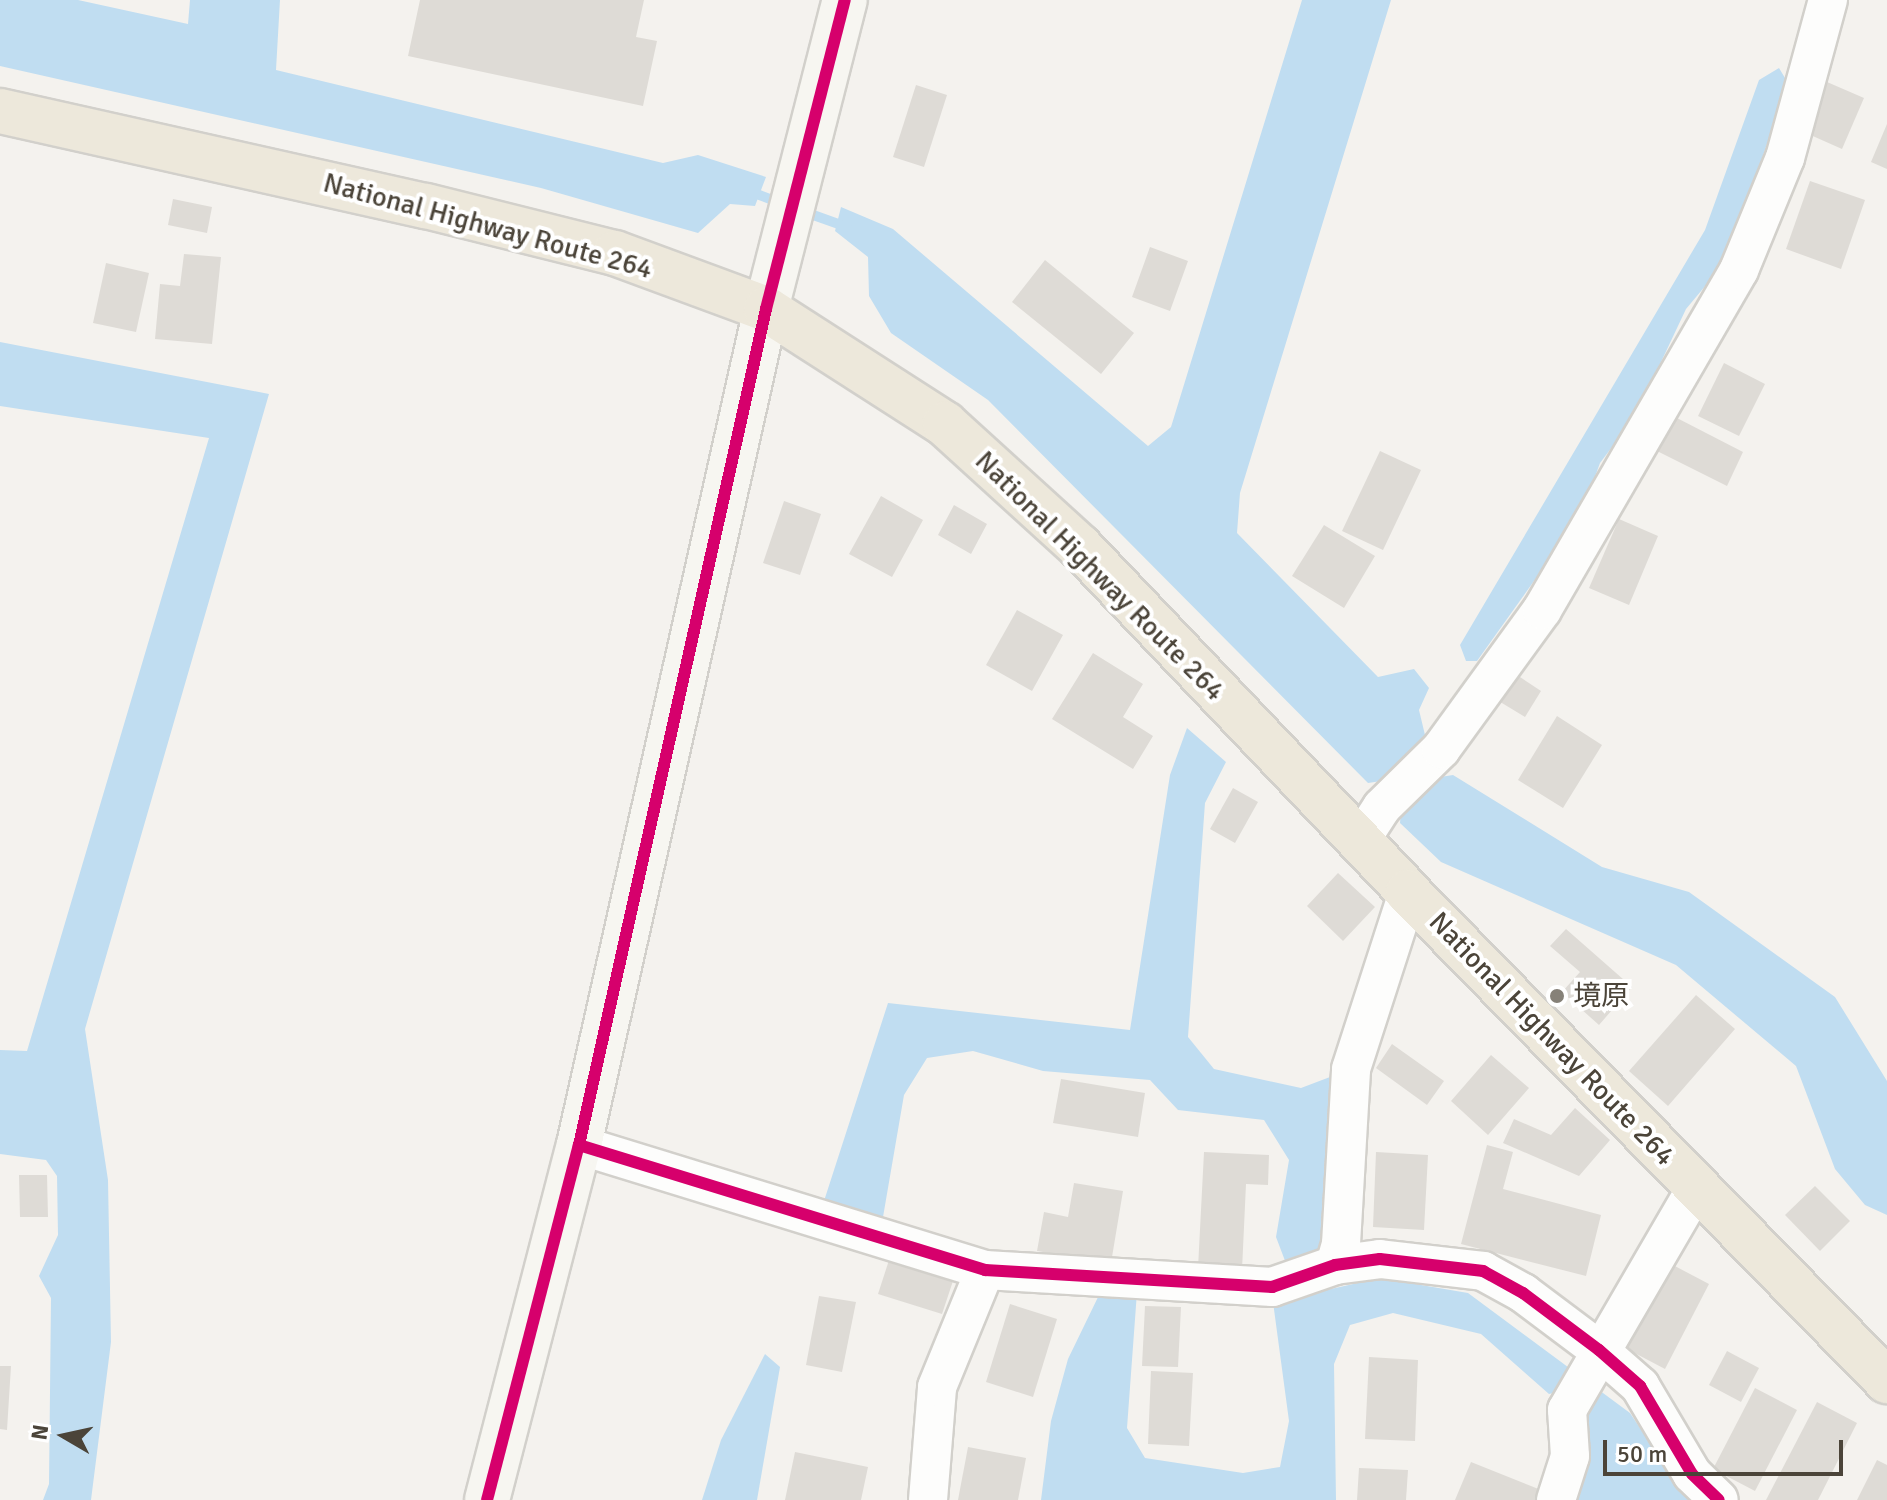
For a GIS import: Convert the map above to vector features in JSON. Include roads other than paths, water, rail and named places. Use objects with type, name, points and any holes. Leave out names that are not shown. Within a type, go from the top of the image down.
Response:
[{"type":"highway","name":"National Highway Route 264","points":[[0,111],[426,206],[615,253],[766,309],[945,424],[1080,547],[1371,824],[1408,892],[1887,1381]]},
{"type":"street","points":[[487,1500],[579,1145],[766,309],[845,0]]},
{"type":"street","points":[[1371,824],[1441,749],[1542,610],[1739,270],[1785,158],[1828,0]]},
{"type":"street","points":[[1335,1265],[1341,1244],[1351,1069],[1408,892]]},
{"type":"street","points":[[579,1145],[985,1270],[1272,1287],[1335,1265],[1380,1259],[1483,1271],[1523,1293],[1592,1363],[1640,1386],[1692,1474],[1719,1500]]},
{"type":"street","points":[[1556,1500],[1570,1456],[1567,1410],[1697,1187]]},
{"type":"street","points":[[928,1500],[937,1387],[985,1270]]},
{"type":"water","points":[[0,0],[78,0],[188,24],[190,0],[280,0],[276,70],[663,163],[698,155],[766,177],[755,206],[730,204],[698,233],[541,188],[0,66]]},
{"type":"water","points":[[1302,0],[1391,0],[1240,493],[1237,533],[1378,677],[1414,669],[1429,688],[1419,710],[1425,735],[1413,751],[1434,778],[1453,775],[1602,867],[1689,892],[1835,997],[1887,1081],[1887,1215],[1865,1205],[1835,1169],[1796,1066],[1676,965],[1441,862],[1400,823],[1402,799],[1388,780],[1368,783],[988,400],[891,333],[869,296],[868,257],[835,231],[841,207],[893,229],[1148,446],[1171,427]]},
{"type":"water","points":[[1779,68],[1788,83],[1727,260],[1686,309],[1636,415],[1600,463],[1581,515],[1477,661],[1466,661],[1460,645],[1705,230],[1759,80]]},
{"type":"water","points":[[0,342],[269,394],[85,1029],[108,1180],[111,1342],[91,1500],[43,1500],[49,1484],[51,1298],[39,1276],[58,1235],[57,1176],[46,1160],[0,1154],[0,1050],[27,1051],[209,438],[0,406]]},
{"type":"water","points":[[1187,728],[1226,762],[1205,803],[1188,1037],[1214,1069],[1301,1088],[1330,1077],[1334,1204],[1319,1255],[1287,1266],[1276,1237],[1289,1160],[1264,1120],[1178,1110],[1150,1080],[1043,1071],[973,1051],[927,1058],[904,1095],[883,1217],[824,1201],[888,1003],[1130,1030],[1170,775]]},
{"type":"water","points":[[1380,1278],[1468,1293],[1630,1413],[1688,1500],[1572,1500],[1588,1409],[1567,1390],[1549,1394],[1481,1334],[1393,1313],[1350,1325],[1334,1364],[1336,1500],[1041,1500],[1051,1421],[1068,1359],[1100,1293],[1137,1292],[1127,1428],[1145,1458],[1243,1473],[1280,1467],[1289,1421],[1273,1302]]},
{"type":"water","points":[[765,1354],[780,1367],[757,1500],[702,1500],[721,1440]]},
{"type":"waterway","points":[[749,191],[783,204]]},
{"type":"waterway","points":[[802,211],[847,227]]},
{"type":"place","name":"境原","points":[[1557,996]]}]
